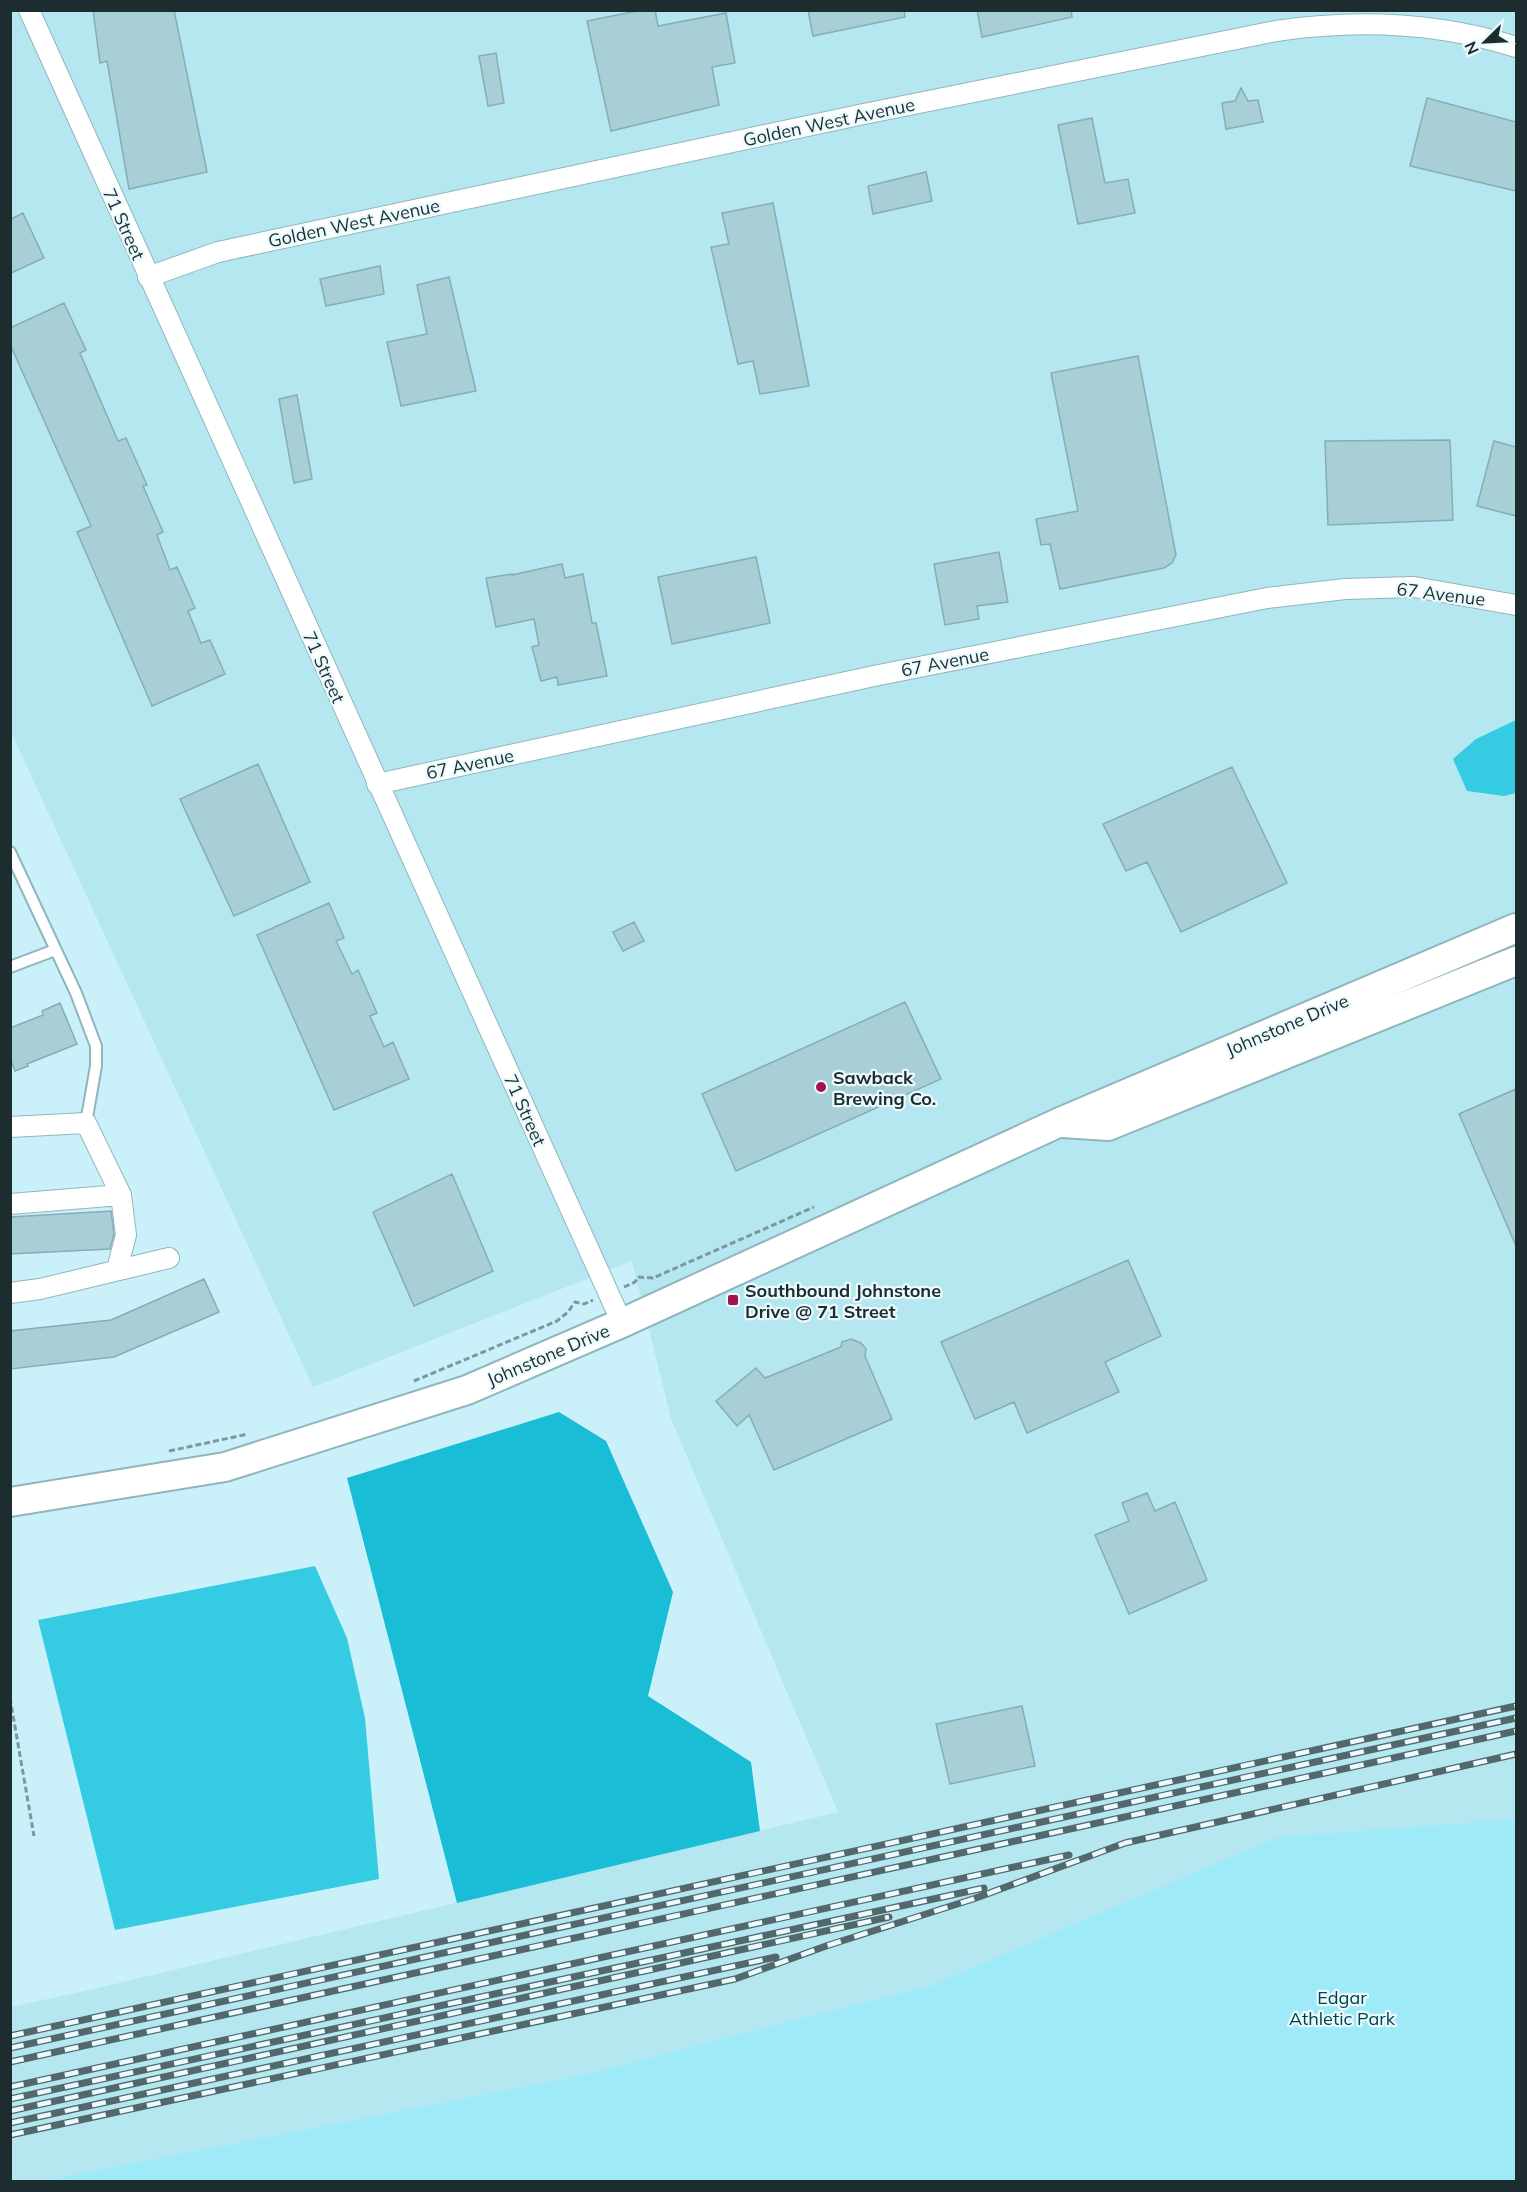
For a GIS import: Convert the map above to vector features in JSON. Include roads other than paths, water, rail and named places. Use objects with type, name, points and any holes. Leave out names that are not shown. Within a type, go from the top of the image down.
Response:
[{"type":"main road","name":"Johnstone Drive","points":[[10,1502],[225,1467],[467,1390],[622,1323],[1058,1123],[1516,928]]},
{"type":"main road","name":"Johnstone Drive","points":[[1058,1123],[1108,1126],[1516,962]]},
{"type":"street","name":"71 Street","points":[[28,10],[622,1323]]},
{"type":"street","name":"Golden West Avenue","points":[[148,277],[218,252],[859,115],[1276,31],[1316,25],[1406,24],[1490,38],[1516,47]]},
{"type":"street","name":"67 Avenue","points":[[377,784],[874,676],[1268,598],[1345,589],[1414,587],[1516,605]]},
{"type":"street","points":[[10,1127],[86,1124],[121,1195],[126,1235],[117,1269]]},
{"type":"street","points":[[10,1204],[121,1195]]},
{"type":"street","points":[[10,1293],[40,1289],[169,1258]]},
{"type":"lane","points":[[10,852],[76,993],[96,1046],[96,1066],[86,1124]]},
{"type":"lane","points":[[10,967],[55,950]]},
{"type":"railway","points":[[10,2036],[1516,1706]]},
{"type":"railway","points":[[10,2048],[1516,1718]]},
{"type":"railway","points":[[10,2062],[1516,1731]]},
{"type":"railway","points":[[10,2135],[735,1979],[826,1946],[976,1898],[1125,1843],[1516,1754]]},
{"type":"railway","points":[[10,2087],[1069,1855]]},
{"type":"railway","points":[[10,2099],[984,1888]]},
{"type":"railway","points":[[10,2111],[889,1917]]},
{"type":"railway","points":[[10,2123],[776,1957]]},
{"type":"place","name":"Sawback Brewing Co.","points":[[821,1087]]},
{"type":"place","name":"Southbound Johnstone Drive @ 71 Street","points":[[733,1300]]},
{"type":"park label","name":"Edgar Athletic Park","points":[[1342,2007]]}]
